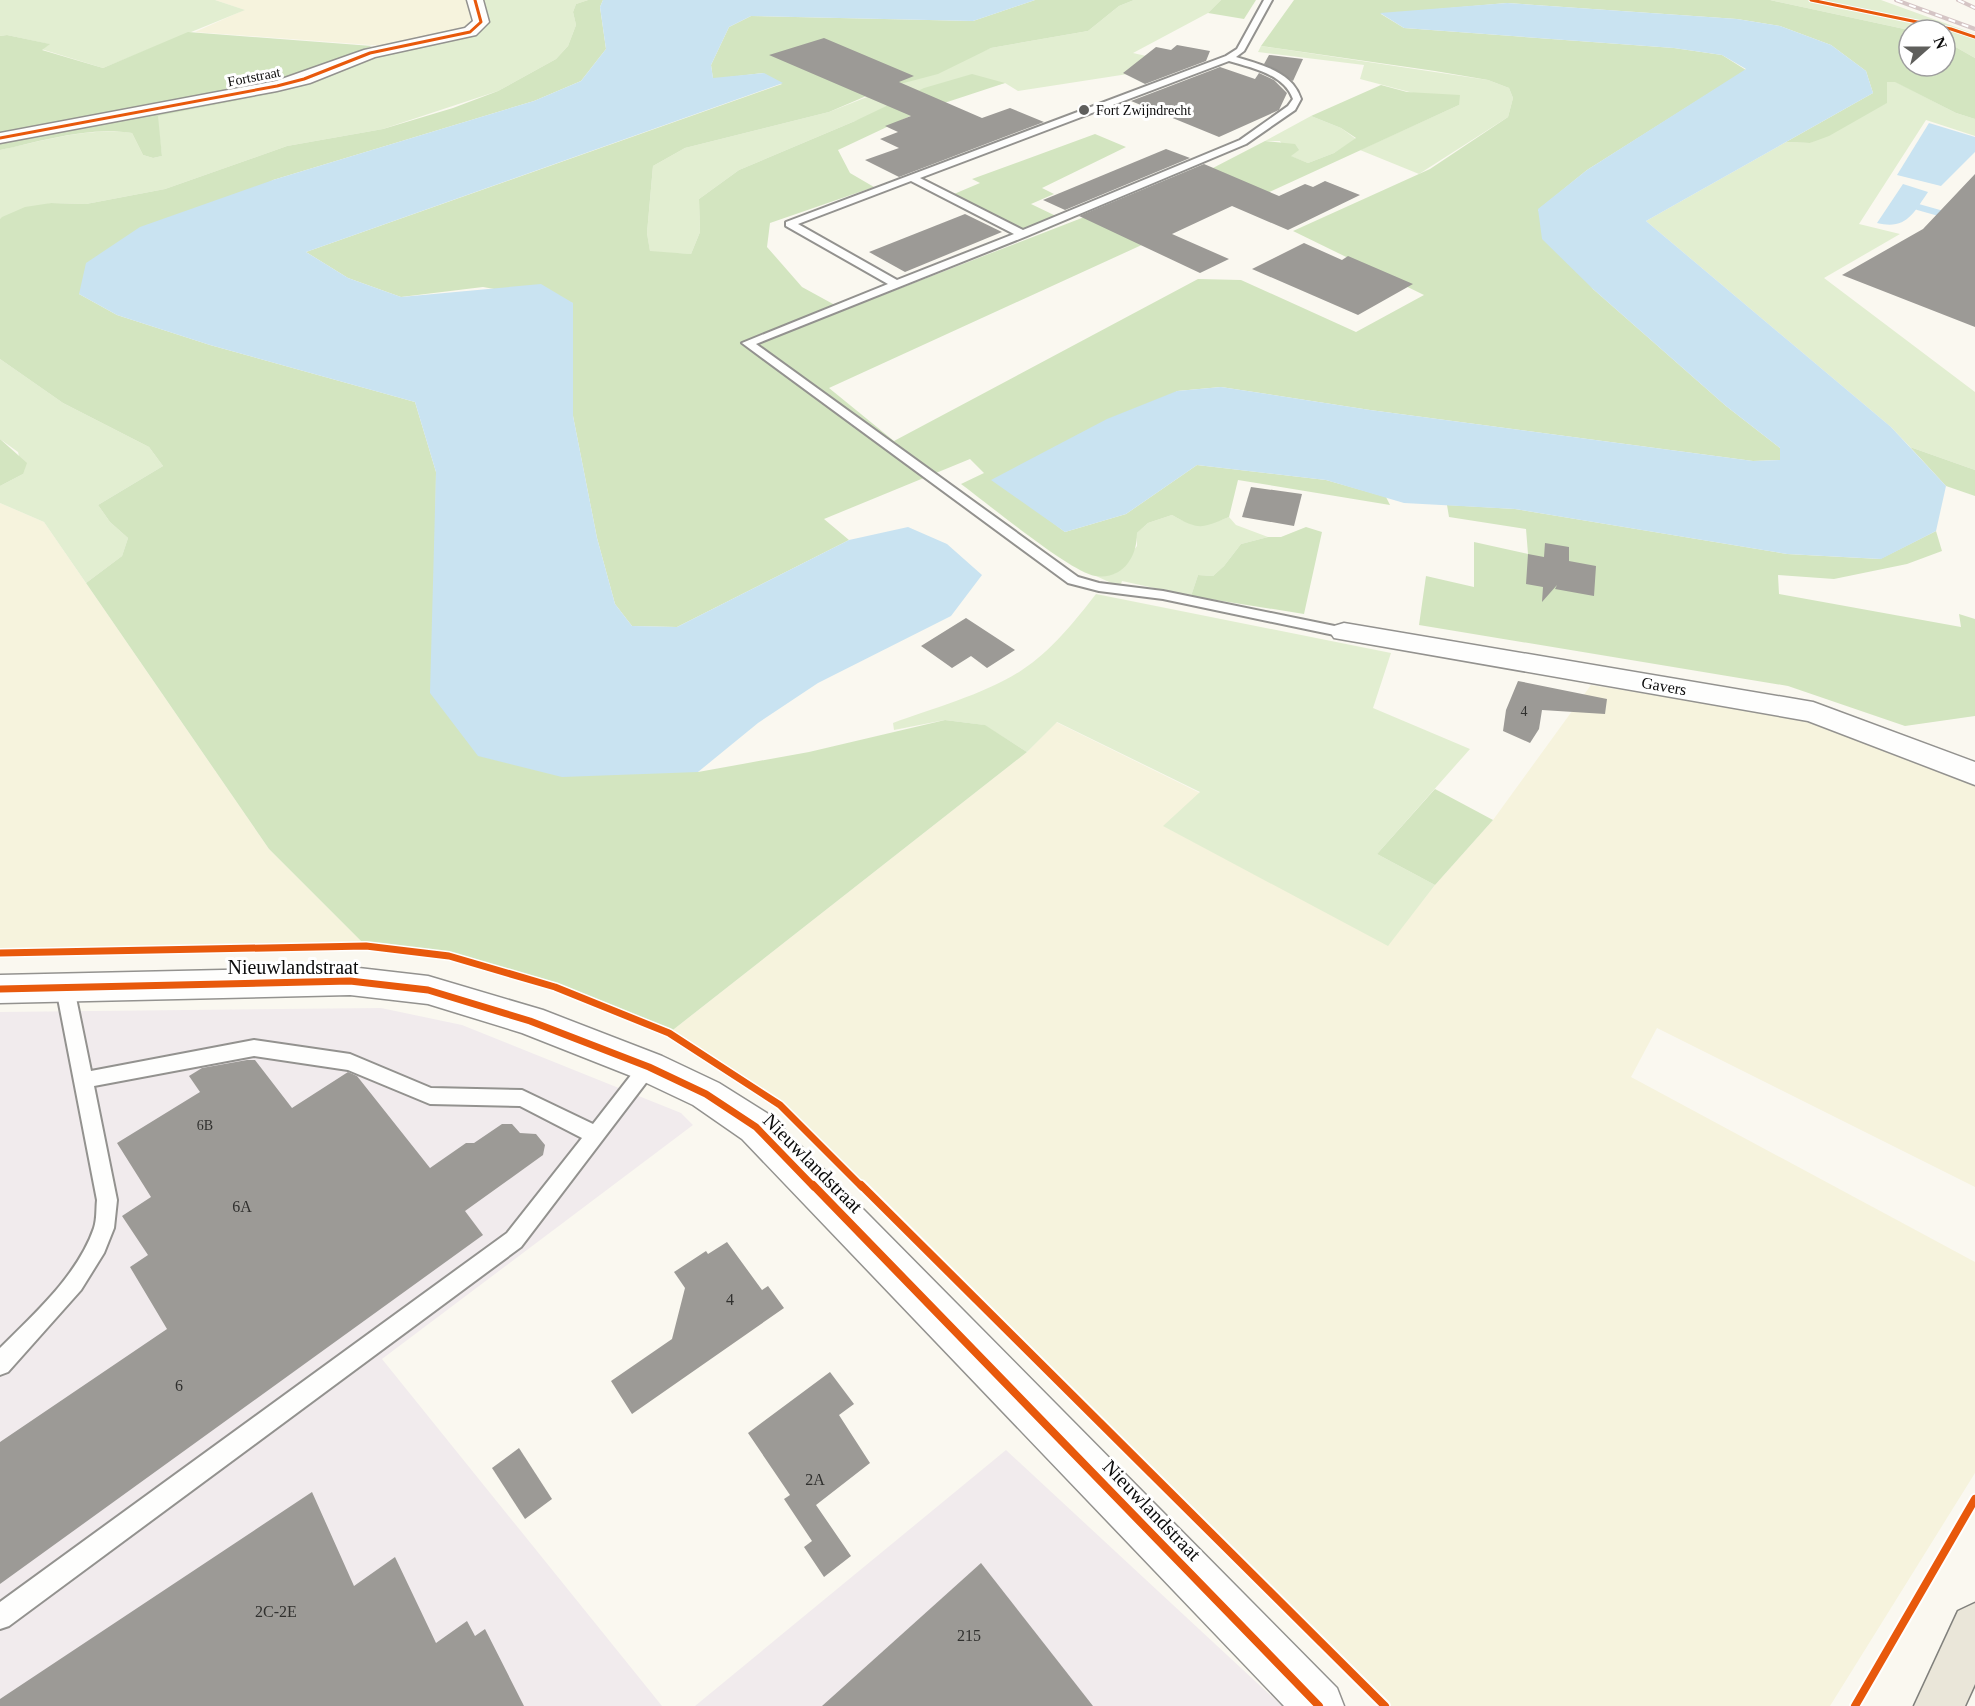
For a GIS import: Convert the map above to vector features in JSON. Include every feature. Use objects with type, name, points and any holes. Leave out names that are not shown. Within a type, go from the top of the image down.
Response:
[{"type":"main road","points":[[1939,1701],[1975,1628]]},
{"type":"street","name":"Fortstraat","points":[[0,138],[304,80],[370,53],[470,32],[482,22],[475,0]]},
{"type":"street","name":"Gavers","points":[[1344,632],[1813,712],[1975,774]]},
{"type":"street","name":"Nieuwlandstraat","points":[[0,989],[350,981],[428,990],[530,1021],[649,1067],[706,1094],[756,1127],[1319,1706]]},
{"type":"lane","points":[[896,284],[790,224],[1228,58],[1240,51],[1268,0]]},
{"type":"lane","points":[[1228,58],[1270,73],[1291,85],[1297,99],[1292,108],[1243,141],[1023,234],[748,343],[1073,580],[1099,587],[1163,595],[1344,632]]},
{"type":"lane","points":[[912,178],[1023,234]]},
{"type":"lane","points":[[0,1364],[57,1303],[87,1261],[104,1228],[107,1200],[65,988]]},
{"type":"lane","points":[[83,1080],[254,1048],[350,1062],[430,1096],[522,1098],[595,1134]]},
{"type":"lane","points":[[0,1617],[514,1240],[649,1067]]},
{"type":"shaded area","points":[[215,0],[467,0],[471,20],[463,30],[384,46],[195,32],[244,10]]},
{"type":"shaded area","points":[[0,503],[44,522],[269,849],[366,946],[0,953]]},
{"type":"shaded area","points":[[1591,685],[1811,720],[1975,781],[1975,1187],[1657,1028],[1631,1077],[1975,1262],[1975,1473],[1830,1706],[1385,1706],[780,1105],[669,1033],[1027,752],[1056,722],[1200,793],[1164,826],[1388,945],[1435,885],[1493,820]]},
{"type":"shaded area","points":[[381,1008],[462,1025],[681,1113],[693,1125],[382,1359],[662,1706],[0,1706],[0,1012]]},
{"type":"shaded area","points":[[1006,1450],[1282,1706],[695,1706]]},
{"type":"green space","points":[[0,0],[215,0],[245,10],[103,68],[41,49],[49,44],[7,35],[0,36]]},
{"type":"green space","points":[[484,0],[588,0],[576,4],[573,12],[576,25],[568,46],[556,59],[498,91],[383,129],[287,146],[165,189],[86,204],[51,203],[0,219],[0,150],[82,133],[116,132],[132,133],[143,155],[153,158],[162,156],[157,116],[275,93],[273,89],[361,60],[456,39],[486,12]]},
{"type":"green space","points":[[588,0],[603,0],[600,7],[606,49],[581,81],[534,101],[273,180],[79,294],[117,315],[210,345],[415,402],[436,472],[435,580],[698,772],[809,752],[945,720],[985,725],[1027,752],[669,1033],[555,987],[449,956],[366,946],[269,849],[86,583],[122,556],[128,538],[110,522],[98,505],[163,466],[149,447],[63,403],[0,359],[0,219],[2,217],[25,207],[51,203],[86,204],[165,189],[287,146],[383,129],[453,108],[498,91],[556,59],[568,46],[576,25],[573,12],[576,4]]},
{"type":"green space","points":[[1035,0],[1134,0],[1119,6],[1088,31],[991,48],[938,74],[885,88],[829,112],[685,148],[653,166],[647,233],[650,251],[691,254],[700,232],[699,199],[739,170],[855,121],[924,88],[972,74],[1005,83],[923,110],[838,150],[850,173],[874,187],[770,223],[767,247],[802,287],[844,310],[1172,183],[1227,206],[829,388],[894,441],[1198,279],[1241,280],[1356,332],[1424,295],[1293,231],[1430,169],[1508,117],[1513,98],[1509,88],[1488,80],[1435,71],[1261,46],[1294,0],[1770,0],[1897,27],[1897,78],[1957,78],[1957,48],[1975,58],[1975,119],[1956,113],[1895,82],[1887,82],[1887,103],[1829,136],[1810,143],[1786,142],[1873,93],[1866,71],[1831,45],[1780,26],[1737,19],[1507,3],[1381,14],[1404,28],[1674,48],[1722,55],[1746,70],[1587,170],[1538,210],[1593,289],[1726,406],[1780,448],[1780,460],[1753,461],[1370,410],[1221,387],[1177,391],[1036,510],[1065,532],[1126,514],[1197,465],[1326,480],[1386,497],[1390,505],[1238,480],[1229,517],[1205,526],[1188,523],[1172,515],[1148,523],[1137,533],[1131,558],[1121,570],[1105,576],[1095,576],[1083,572],[1048,550],[961,484],[984,473],[970,459],[824,519],[849,540],[677,627],[632,626],[615,604],[597,538],[573,416],[573,303],[483,287],[401,297],[348,278],[306,252],[782,84],[763,73],[713,79],[711,65],[729,27],[751,16],[973,21]]},
{"type":"green space","points":[[1134,0],[1221,0],[1208,13],[1133,53],[1186,65],[1018,91],[1005,83],[855,121],[739,170],[699,199],[700,232],[691,254],[650,252],[647,233],[653,166],[685,148],[829,112],[991,48],[1088,31],[1119,6]]},
{"type":"green space","points":[[1221,0],[1256,0],[1244,19],[1208,13]]},
{"type":"green space","points":[[1770,0],[1881,0],[1931,18],[1897,18],[1897,27]]},
{"type":"green space","points":[[1957,27],[1975,34],[1975,58],[1957,48]]},
{"type":"green space","points":[[188,32],[372,46],[293,78],[0,133],[0,36],[7,35],[50,44],[42,50],[103,68]]},
{"type":"green space","points":[[1261,46],[1488,80],[1509,88],[1513,98],[1508,117],[1419,174],[1360,150],[1459,105],[1360,79],[1364,65],[1258,52]]},
{"type":"green space","points":[[1894,81],[1956,113],[1975,119],[1975,136],[1926,120],[1859,224],[1900,234],[1824,278],[1975,392],[1975,470],[1910,447],[1891,427],[1646,221],[1786,142],[1810,143],[1886,103],[1887,82]]},
{"type":"green space","points":[[1381,85],[1407,92],[1460,95],[1459,105],[1265,194],[1211,169],[1265,141],[1295,144],[1299,150],[1291,156],[1308,163],[1334,153],[1356,138],[1341,128],[1311,116]]},
{"type":"green space","points":[[273,89],[276,93],[158,116],[162,156],[153,158],[143,155],[132,133],[116,131],[82,133],[0,150],[0,141]]},
{"type":"green space","points":[[1311,116],[1341,128],[1356,139],[1334,153],[1308,163],[1290,156],[1280,141],[1265,141]]},
{"type":"green space","points":[[1095,134],[1126,147],[1042,188],[1054,194],[1031,204],[1056,216],[1027,231],[954,194],[980,183],[972,179]]},
{"type":"green space","points":[[0,359],[63,403],[149,447],[163,466],[98,505],[110,522],[128,538],[122,556],[86,583],[44,522],[0,503],[0,486],[23,474],[18,452],[0,439]]},
{"type":"green space","points":[[0,439],[27,463],[23,474],[0,486]]},
{"type":"green space","points":[[1910,447],[1975,470],[1975,496],[1946,486]]},
{"type":"green space","points":[[1447,505],[1515,509],[1787,554],[1880,559],[1936,531],[1942,551],[1907,564],[1834,579],[1778,575],[1779,594],[1961,627],[1959,614],[1975,619],[1975,716],[1905,726],[1788,686],[1419,625],[1426,576],[1474,587],[1474,542],[1528,554],[1526,529],[1449,517]]},
{"type":"green space","points":[[1172,515],[1194,524],[1214,522],[1229,517],[1236,525],[1268,537],[1241,544],[1213,576],[1198,575],[1191,596],[1122,581],[1120,587],[1096,576],[1116,573],[1137,546],[1137,533],[1148,523]]},
{"type":"green space","points":[[1306,527],[1322,532],[1304,614],[1191,596],[1198,575],[1213,576],[1241,544],[1268,537],[1281,537]]},
{"type":"green space","points":[[1096,594],[1391,653],[1373,708],[1470,749],[1377,854],[1435,885],[1388,946],[1163,826],[1200,792],[1057,722],[1027,752],[984,725],[945,720],[894,730],[893,723],[977,693],[1022,670],[1053,645]]},
{"type":"green space","points":[[1435,789],[1493,820],[1435,885],[1377,854]]},
{"type":"water","points":[[603,0],[1035,0],[973,21],[751,16],[729,27],[711,65],[713,78],[764,73],[783,83],[306,252],[348,278],[401,297],[541,284],[573,303],[573,416],[597,538],[615,604],[632,626],[677,627],[849,540],[908,527],[947,544],[982,575],[951,616],[818,683],[758,723],[698,772],[562,777],[478,756],[430,693],[436,472],[415,402],[210,345],[117,315],[79,294],[86,263],[140,227],[273,180],[534,101],[581,81],[606,49],[600,7]]},
{"type":"water","points":[[1507,3],[1737,19],[1780,26],[1831,45],[1866,71],[1873,93],[1646,221],[1891,427],[1946,486],[1936,531],[1881,559],[1787,554],[1515,509],[1404,503],[1326,480],[1197,465],[1126,514],[1065,532],[991,480],[1107,419],[1177,391],[1221,387],[1370,410],[1753,461],[1780,460],[1780,448],[1726,406],[1593,289],[1542,239],[1538,209],[1587,170],[1746,69],[1722,55],[1674,48],[1404,28],[1380,13]]},
{"type":"water","points":[[1929,123],[1975,137],[1975,152],[1941,186],[1897,175]]},
{"type":"water","points":[[1903,184],[1928,192],[1913,213],[1902,222],[1887,225],[1877,223]]},
{"type":"building","points":[[824,38],[914,76],[899,82],[982,118],[1010,108],[1044,122],[899,177],[865,160],[899,148],[880,139],[898,132],[885,126],[911,116],[769,55]]},
{"type":"building","points":[[1177,45],[1210,51],[1206,61],[1145,84],[1123,73],[1156,47],[1171,50]]},
{"type":"building","points":[[1269,55],[1303,59],[1293,81],[1264,64]]},
{"type":"building","points":[[1220,67],[1255,79],[1259,73],[1274,80],[1287,93],[1279,110],[1219,137],[1131,101]]},
{"type":"building","points":[[1166,149],[1190,158],[1065,210],[1043,200]]},
{"type":"building","points":[[1204,164],[1279,196],[1305,184],[1313,187],[1325,181],[1360,195],[1288,230],[1232,206],[1172,234],[1229,259],[1200,273],[1079,216]]},
{"type":"building","points":[[1975,174],[1975,327],[1842,275],[1923,229]]},
{"type":"building","points":[[965,214],[1002,232],[905,272],[869,252]]},
{"type":"building","points":[[1304,243],[1342,260],[1348,256],[1413,284],[1358,315],[1252,269]]},
{"type":"building","points":[[1251,487],[1302,494],[1294,526],[1242,517]]},
{"type":"building","points":[[1545,543],[1569,547],[1569,561],[1596,566],[1594,596],[1555,589],[1557,585],[1542,602],[1543,587],[1526,584],[1528,554],[1544,557]]},
{"type":"building","points":[[966,618],[1015,650],[987,668],[971,656],[952,668],[921,646]]},
{"type":"building","points":[[1518,681],[1607,699],[1605,714],[1542,710],[1539,729],[1530,743],[1503,731],[1506,710]]},
{"type":"building","points":[[255,1060],[292,1108],[348,1072],[357,1076],[430,1168],[466,1143],[474,1143],[502,1124],[512,1124],[520,1133],[536,1134],[545,1145],[543,1155],[465,1211],[483,1235],[0,1584],[0,1442],[167,1329],[130,1267],[148,1255],[122,1216],[151,1197],[117,1143],[200,1092],[189,1076],[202,1068]]},
{"type":"building","points":[[727,1242],[762,1290],[768,1286],[784,1308],[632,1414],[611,1381],[672,1339],[685,1288],[674,1272],[706,1251],[708,1254]]},
{"type":"building","points":[[830,1372],[854,1404],[839,1415],[870,1463],[816,1505],[851,1556],[824,1577],[804,1547],[812,1541],[784,1499],[790,1495],[748,1433]]},
{"type":"building","points":[[519,1448],[552,1499],[525,1519],[492,1468]]},
{"type":"building","points":[[312,1492],[354,1586],[395,1557],[436,1643],[467,1621],[475,1636],[485,1629],[524,1706],[0,1706],[0,1699]]},
{"type":"building","points":[[981,1563],[1093,1706],[822,1706]]},
{"type":"waterway","points":[[1918,207],[1950,216]]},
{"type":"railway","points":[[1896,0],[1975,29]]},
{"type":"railway","points":[[1958,0],[1975,8]]},
{"type":"cycle path","points":[[0,138],[277,86],[304,79],[370,53],[470,32],[481,22],[475,0]]},
{"type":"cycle path","points":[[1811,0],[1951,29],[1975,37]]},
{"type":"cycle path","points":[[0,953],[366,946],[449,956],[555,987],[669,1033],[780,1105],[1385,1706]]},
{"type":"cycle path","points":[[0,989],[350,981],[428,990],[530,1021],[649,1067],[706,1094],[756,1127],[1319,1706]]},
{"type":"cycle path","points":[[1855,1706],[1975,1499]]},
{"type":"place","name":"Fort Zwijndrecht","points":[[1084,110]]}]
